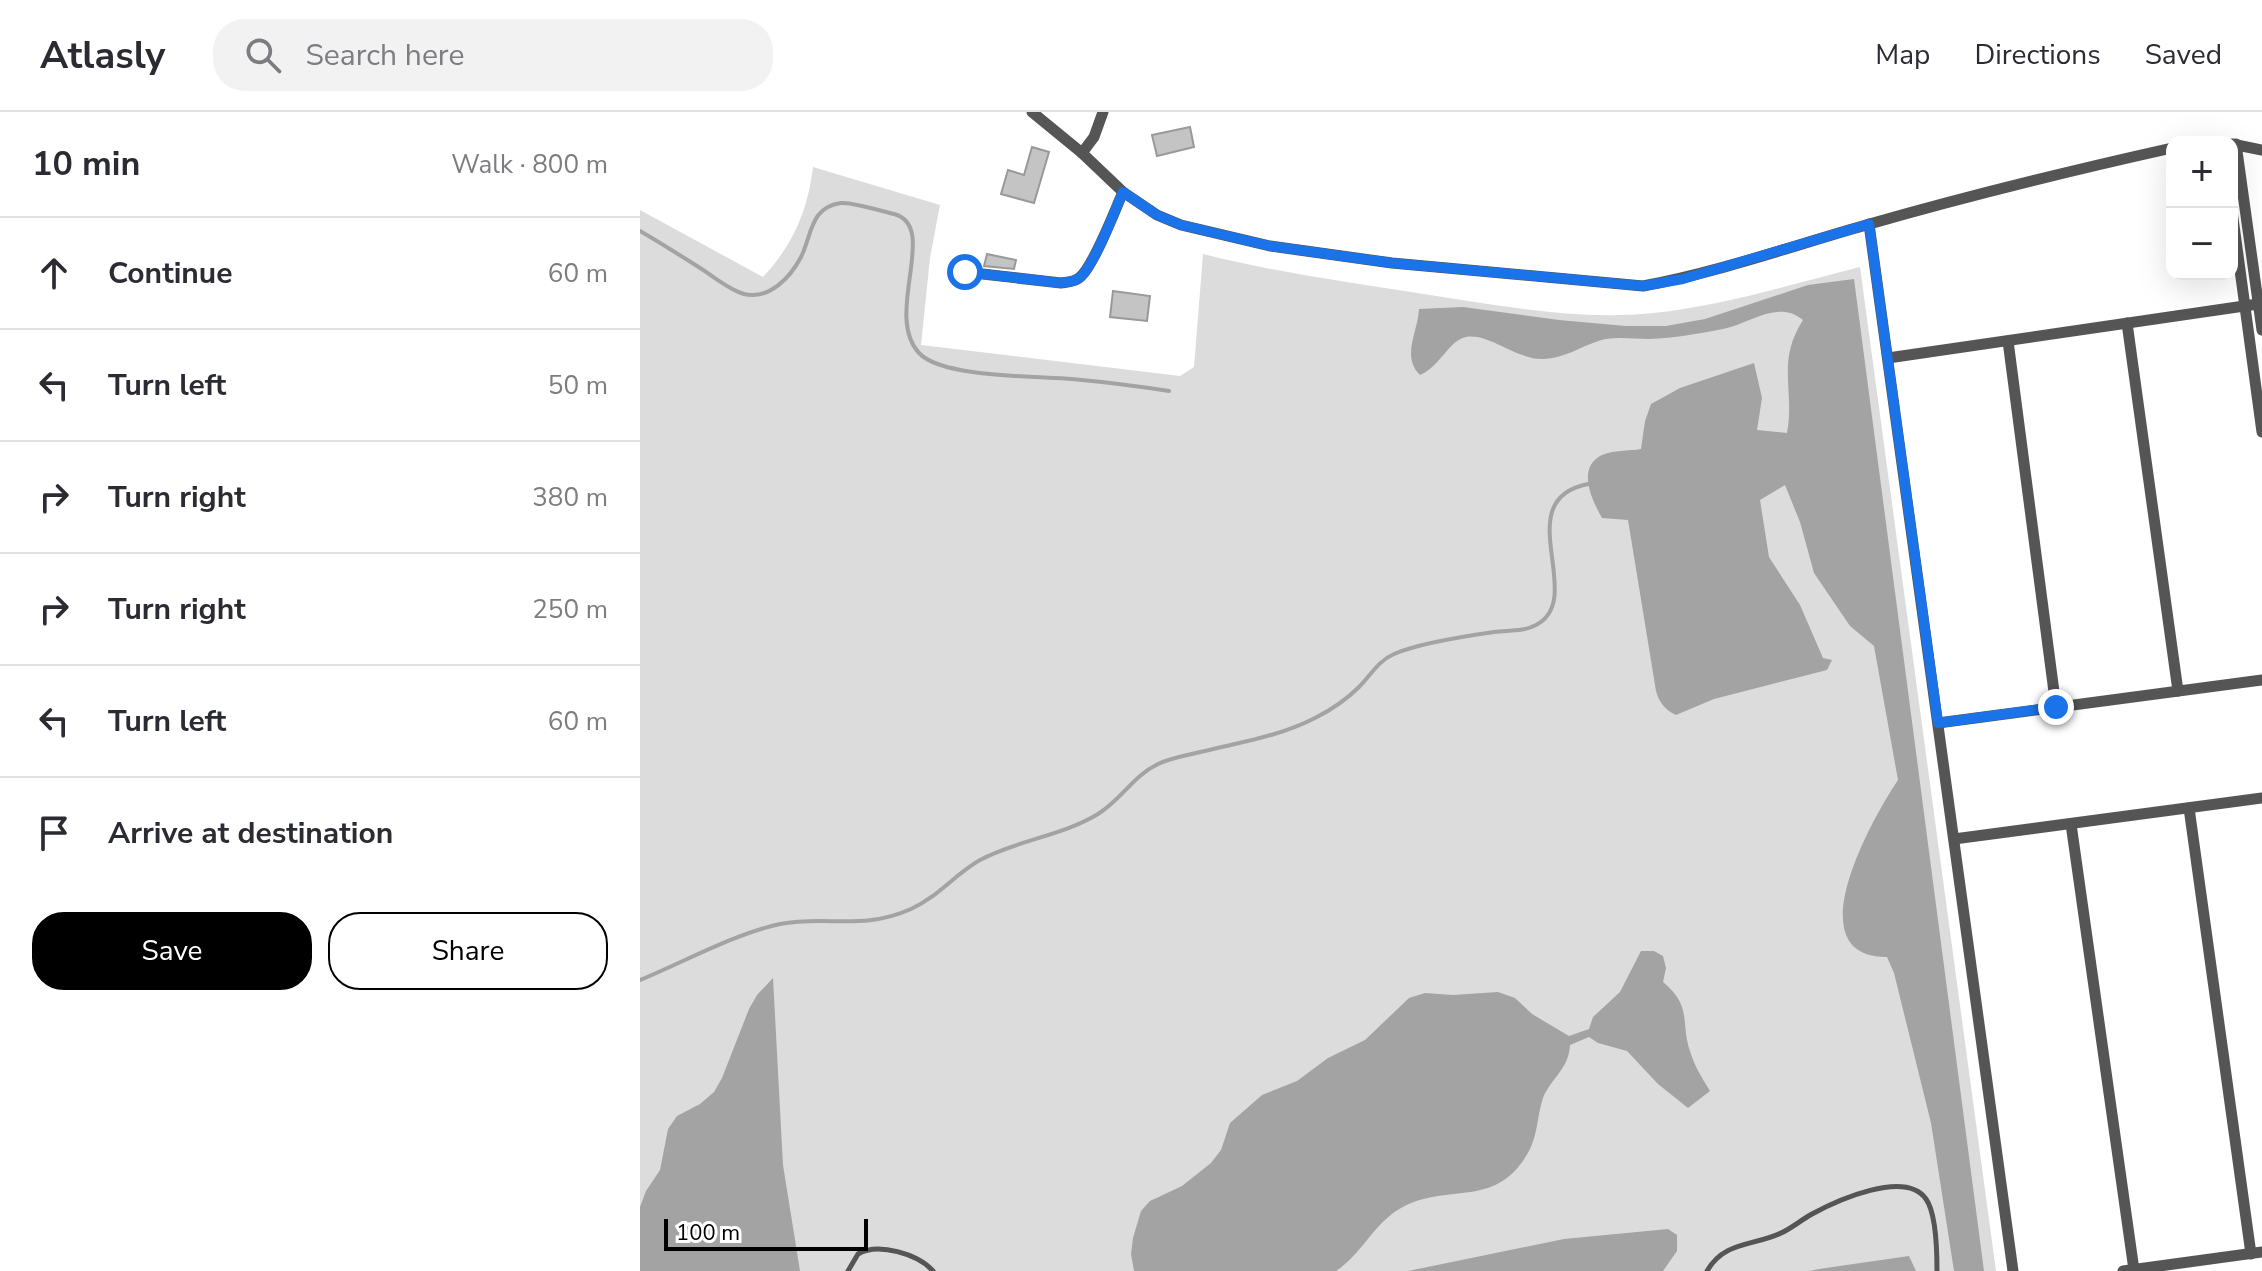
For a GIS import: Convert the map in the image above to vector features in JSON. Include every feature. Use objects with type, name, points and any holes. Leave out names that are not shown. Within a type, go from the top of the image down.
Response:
[{"type":"street","points":[[1032,112],[1123,192],[1157,215],[1181,225],[1270,246],[1392,263],[1643,286],[1683,279],[1869,224],[2166,149]]},
{"type":"street","points":[[1082,153],[1094,137],[1103,112]]},
{"type":"street","points":[[2238,145],[2262,150]]},
{"type":"street","points":[[2238,171],[2262,330]]},
{"type":"street","points":[[965,272],[1061,283],[1076,281],[1083,275],[1098,248],[1123,192]]},
{"type":"street","points":[[1869,224],[2013,1271]]},
{"type":"street","points":[[2238,255],[2262,432]]},
{"type":"street","points":[[1888,358],[2258,304]]},
{"type":"street","points":[[2127,323],[2178,691]]},
{"type":"street","points":[[2008,341],[2056,707]]},
{"type":"street","points":[[1938,723],[2262,680]]},
{"type":"street","points":[[1954,839],[2262,798]]},
{"type":"street","points":[[2071,824],[2128,1270],[2256,1253],[2189,808]]},
{"type":"lane","points":[[1707,1271],[1715,1259],[1729,1248],[1780,1234],[1849,1196],[1883,1187],[1917,1191],[1927,1200],[1936,1241],[1937,1271]]},
{"type":"lane","points":[[848,1271],[858,1254],[876,1249],[922,1261],[933,1271]]},
{"type":"shaded area","points":[[813,167],[940,205],[930,258],[921,345],[1180,376],[1194,367],[1203,254],[1288,272],[1513,308],[1597,315],[1653,313],[1705,305],[1860,267],[1996,1271],[640,1271],[640,210],[763,277],[783,252],[797,226]]},
{"type":"shaded area","points":[[1854,279],[1984,1271],[1954,1271],[1931,1123],[1894,973],[1887,957],[1860,951],[1846,934],[1843,910],[1849,881],[1873,822],[1898,780],[1874,646],[1850,626],[1814,573],[1800,522],[1785,485],[1760,500],[1769,557],[1800,605],[1823,658],[1832,660],[1827,670],[1714,699],[1676,715],[1672,713],[1663,705],[1656,691],[1628,520],[1602,518],[1588,485],[1590,468],[1602,455],[1641,449],[1651,404],[1680,388],[1754,363],[1762,398],[1757,430],[1787,433],[1788,363],[1790,349],[1803,320],[1793,314],[1774,312],[1723,329],[1695,334],[1606,339],[1559,357],[1542,359],[1522,355],[1484,339],[1466,337],[1454,343],[1434,366],[1420,375],[1412,360],[1419,309],[1463,307],[1559,320],[1666,326],[1705,319],[1808,285]]},
{"type":"shaded area","points":[[1641,951],[1654,951],[1663,956],[1666,968],[1663,982],[1682,1007],[1692,1056],[1710,1091],[1688,1108],[1658,1084],[1627,1051],[1598,1043],[1589,1037],[1570,1045],[1563,1067],[1543,1098],[1532,1145],[1516,1170],[1486,1188],[1419,1200],[1401,1208],[1383,1222],[1336,1271],[1134,1271],[1131,1254],[1133,1238],[1141,1211],[1150,1201],[1182,1186],[1211,1163],[1221,1150],[1230,1123],[1262,1095],[1297,1081],[1328,1058],[1365,1040],[1409,998],[1425,993],[1498,992],[1515,998],[1532,1014],[1569,1036],[1589,1029],[1593,1017],[1620,992]]},
{"type":"shaded area","points":[[773,978],[783,1165],[800,1271],[640,1271],[640,1207],[660,1170],[668,1129],[677,1116],[700,1104],[714,1092],[749,1009]]},
{"type":"shaded area","points":[[1668,1229],[1677,1235],[1677,1251],[1663,1271],[1408,1271],[1564,1239]]},
{"type":"shaded area","points":[[1909,1256],[1916,1271],[1809,1271],[1819,1269]]},
{"type":"building","points":[[1190,127],[1194,147],[1157,156],[1152,135]]},
{"type":"building","points":[[1032,147],[1049,152],[1034,203],[1001,194],[1008,170],[1024,175]]},
{"type":"building","points":[[987,254],[1016,260],[1014,269],[984,266]]},
{"type":"building","points":[[1113,291],[1150,296],[1147,321],[1110,317]]},
{"type":"waterway","points":[[640,231],[732,289],[753,295],[778,286],[791,272],[823,210],[841,203],[894,214],[907,222],[912,235],[906,317],[909,337],[919,353],[931,361],[968,371],[1084,380],[1169,391]]},
{"type":"waterway","points":[[640,980],[727,941],[780,924],[860,921],[893,916],[911,909],[980,860],[1009,847],[1070,828],[1098,814],[1141,775],[1158,764],[1275,734],[1321,715],[1349,696],[1379,664],[1394,654],[1443,640],[1521,630],[1536,625],[1550,612],[1555,594],[1550,529],[1553,509],[1565,494],[1588,484]]},
{"type":"route","points":[[965,272],[1061,283],[1076,281],[1083,275],[1098,248],[1123,192],[1157,215],[1181,225],[1270,246],[1392,263],[1596,284],[1643,286],[1683,279],[1869,224],[1938,723],[2056,707]]}]
